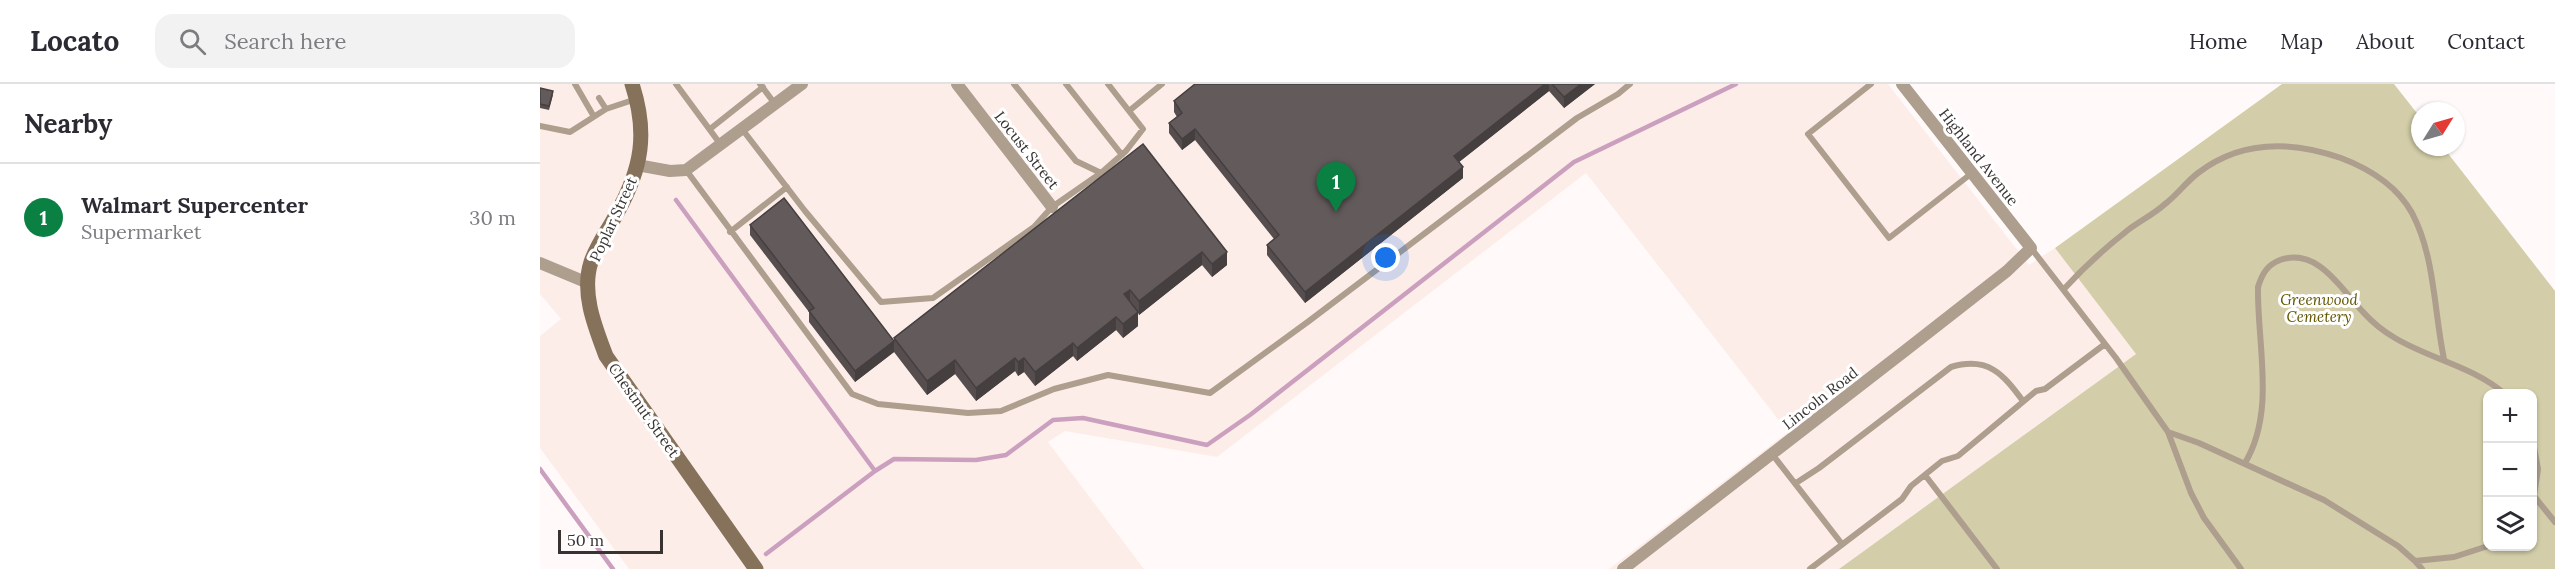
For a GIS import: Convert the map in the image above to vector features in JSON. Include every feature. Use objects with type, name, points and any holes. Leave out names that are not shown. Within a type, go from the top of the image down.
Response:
[{"type":"street","points":[[637,165],[670,171],[686,170],[802,84]]},
{"type":"street","name":"Locust Street","points":[[957,84],[1052,207]]},
{"type":"street","name":"Highland Avenue","points":[[1902,84],[2031,248]]},
{"type":"street","name":"Poplar Street","points":[[588,283],[591,262],[628,190],[637,165],[642,118],[634,91]]},
{"type":"street","name":"Lincoln Road","points":[[1623,569],[2007,271],[2031,248]]},
{"type":"street","points":[[540,263],[588,283]]},
{"type":"street","name":"Chestnut Street","points":[[588,283],[592,317],[606,356],[756,569]]},
{"type":"lane","points":[[575,84],[593,115]]},
{"type":"lane","points":[[676,84],[721,145]]},
{"type":"lane","points":[[1014,84],[1076,162],[1101,173]]},
{"type":"lane","points":[[1066,84],[1122,155]]},
{"type":"lane","points":[[742,129],[881,302],[933,298],[1034,227],[1052,207],[1101,173],[1122,155],[1143,129],[1108,84]]},
{"type":"lane","points":[[686,170],[852,394],[879,404],[968,413],[1001,411],[1054,389],[1108,375],[1210,393],[1577,118],[1630,84]]},
{"type":"lane","points":[[1871,84],[1808,134],[1890,238],[1972,173]]},
{"type":"lane","points":[[1129,111],[1160,85]]},
{"type":"lane","points":[[710,129],[761,86],[776,104]]},
{"type":"lane","points":[[540,126],[570,132],[593,115],[634,91]]},
{"type":"lane","points":[[599,98],[606,109]]},
{"type":"lane","points":[[2064,289],[2110,244],[2164,205],[2211,164],[2235,153],[2259,147],[2284,145],[2304,147],[2346,160],[2373,173],[2389,185],[2406,204],[2418,225],[2425,250],[2444,359]]},
{"type":"lane","points":[[730,232],[787,187]]},
{"type":"lane","points":[[2031,248],[2105,344],[2168,432],[2191,493],[2204,519],[2241,569]]},
{"type":"lane","points":[[2245,463],[2253,450],[2262,411],[2258,287],[2266,269],[2274,262],[2288,258],[2309,260],[2334,278],[2373,323],[2404,343],[2444,359],[2483,378],[2499,389]]},
{"type":"lane","points":[[1810,569],[1902,499],[1911,486],[1942,461],[1958,456],[2023,401],[2037,391],[2045,389],[2105,344]]},
{"type":"lane","points":[[1796,483],[1951,368],[1964,363],[1987,365],[1997,371],[2023,401]]},
{"type":"lane","points":[[2168,432],[2245,463],[2338,508],[2398,546],[2422,569]]},
{"type":"lane","points":[[1772,454],[1842,544]]},
{"type":"lane","points":[[1925,475],[1997,569]]},
{"type":"lane","points":[[2537,502],[2555,522]]},
{"type":"lane","points":[[2415,561],[2454,557],[2483,547]]},
{"type":"shaded area","points":[[540,84],[1888,84],[2029,265],[2055,248],[2136,354],[1839,569],[1609,569],[1788,432],[1586,173],[1217,457],[1065,431],[1048,442],[1144,569],[629,569],[540,448],[540,336],[561,319],[540,294]]},
{"type":"green space","name":"Greenwood Cemetery","points":[[2282,84],[2394,84],[2411,106],[2411,156],[2450,156],[2555,291],[2555,569],[1839,569],[2136,354],[2055,248]]},
{"type":"building","points":[[1195,84],[1545,84],[1454,156],[1463,167],[1305,292],[1267,245],[1279,235],[1195,129],[1182,139],[1169,123],[1182,113],[1174,101]]},
{"type":"building","points":[[1552,84],[1581,84],[1564,97]]},
{"type":"building","points":[[540,88],[553,91],[549,106],[540,104]]},
{"type":"building","points":[[1143,144],[1227,252],[1212,264],[1202,252],[1139,301],[1130,290],[1124,294],[1138,312],[1123,324],[1116,317],[1077,348],[1073,343],[1035,372],[1024,358],[1018,362],[1015,358],[976,388],[955,360],[927,381],[894,338]]},
{"type":"building","points":[[784,198],[894,341],[855,371],[809,311],[814,308],[750,225]]},
{"type":"waterway","points":[[766,554],[894,459],[976,460],[1006,455],[1053,420],[1083,418],[1207,445],[1250,415],[1574,162],[1736,84]]},
{"type":"waterway","points":[[676,200],[875,471]]},
{"type":"waterway","points":[[540,469],[613,569]]},
{"type":"place","name":"Walmart Supercenter","points":[[1336,212]]}]
